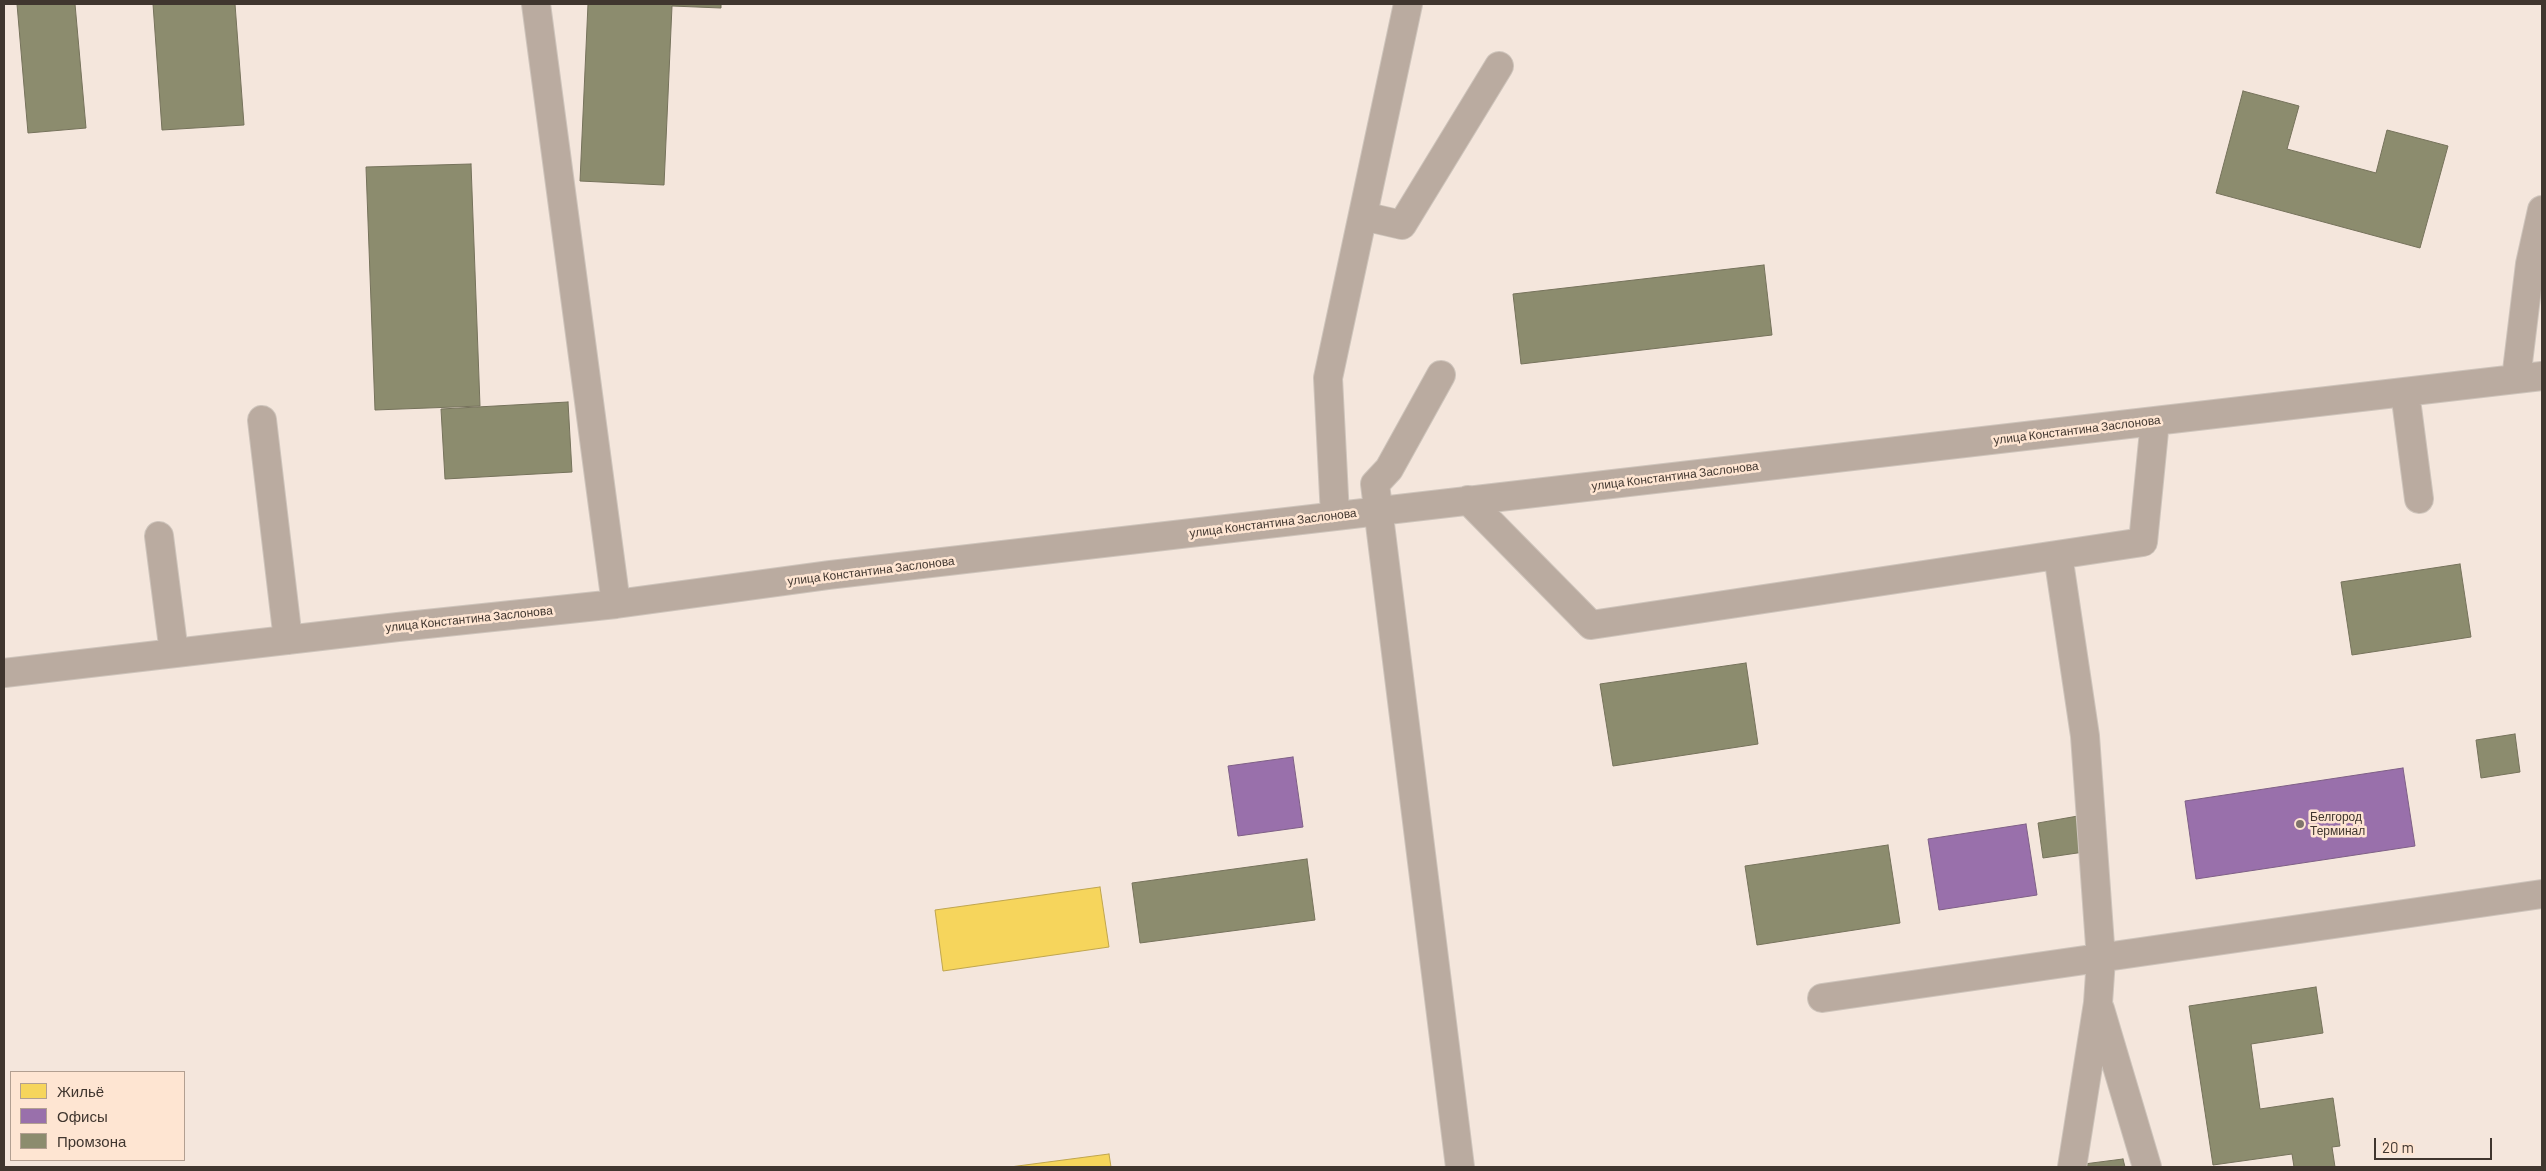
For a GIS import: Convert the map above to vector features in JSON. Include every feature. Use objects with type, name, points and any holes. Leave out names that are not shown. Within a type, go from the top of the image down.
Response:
[{"type":"street","points":[[536,4],[616,604]]},
{"type":"street","points":[[1335,516],[1328,378],[1408,4]]},
{"type":"street","points":[[1363,216],[1402,225],[1499,66]]},
{"type":"street","points":[[2529,377],[2530,264],[2542,210]]},
{"type":"street","points":[[1441,375],[1388,469],[1375,484],[1460,1167]]},
{"type":"street","name":"улица Константина Заслонова","points":[[4,673],[616,604],[829,575],[2529,377]]},
{"type":"street","points":[[2405,392],[2419,498]]},
{"type":"street","points":[[262,420],[288,640]]},
{"type":"street","points":[[1468,500],[1591,625],[2143,542],[2155,421]]},
{"type":"street","points":[[159,536],[174,653]]},
{"type":"street","points":[[2058,555],[2085,736],[2101,960],[2098,1003],[2072,1167]]},
{"type":"street","points":[[1822,998],[2101,960],[2542,894]]},
{"type":"street","points":[[2098,1003],[2147,1167]]},
{"type":"building: Жильё","points":[[1100,887],[1109,947],[943,971],[935,910]]},
{"type":"building: Жильё","points":[[1109,1154],[1111,1167],[1010,1167]]},
{"type":"building: Офисы","points":[[1293,757],[1303,827],[1238,836],[1228,766]]},
{"type":"building: Офисы","name":"Белгород Терминал","points":[[2403,768],[2415,846],[2196,879],[2185,801]]},
{"type":"building: Офисы","points":[[2026,824],[2037,895],[1939,910],[1928,839]]},
{"type":"building: Промзона","points":[[17,4],[75,4],[86,128],[28,133]]},
{"type":"building: Промзона","points":[[153,4],[235,4],[244,125],[162,130]]},
{"type":"building: Промзона","points":[[588,4],[721,4],[721,8],[672,6],[664,185],[580,181]]},
{"type":"building: Промзона","points":[[2243,91],[2299,106],[2287,149],[2376,173],[2387,130],[2448,146],[2420,248],[2216,193]]},
{"type":"building: Промзона","points":[[471,164],[480,406],[375,410],[366,167]]},
{"type":"building: Промзона","points":[[1764,265],[1772,335],[1521,364],[1513,294]]},
{"type":"building: Промзона","points":[[568,402],[572,472],[445,479],[441,409]]},
{"type":"building: Промзона","points":[[2460,564],[2471,637],[2352,655],[2341,582]]},
{"type":"building: Промзона","points":[[1746,663],[1758,744],[1613,766],[1600,684]]},
{"type":"building: Промзона","points":[[2515,734],[2520,772],[2481,778],[2476,740]]},
{"type":"building: Промзона","points":[[2078,816],[2084,852],[2043,858],[2038,823]]},
{"type":"building: Промзона","points":[[1888,845],[1900,923],[1757,945],[1745,866]]},
{"type":"building: Промзона","points":[[1307,859],[1315,920],[1140,943],[1132,883]]},
{"type":"building: Промзона","points":[[2316,987],[2323,1033],[2251,1044],[2260,1109],[2333,1098],[2340,1146],[2332,1147],[2335,1167],[2294,1167],[2292,1154],[2213,1165],[2189,1006]]},
{"type":"building: Промзона","points":[[2123,1159],[2125,1167],[2084,1167],[2084,1164]]},
{"type":"place","name":"Белгород Терминал","points":[[2300,824]]}]
